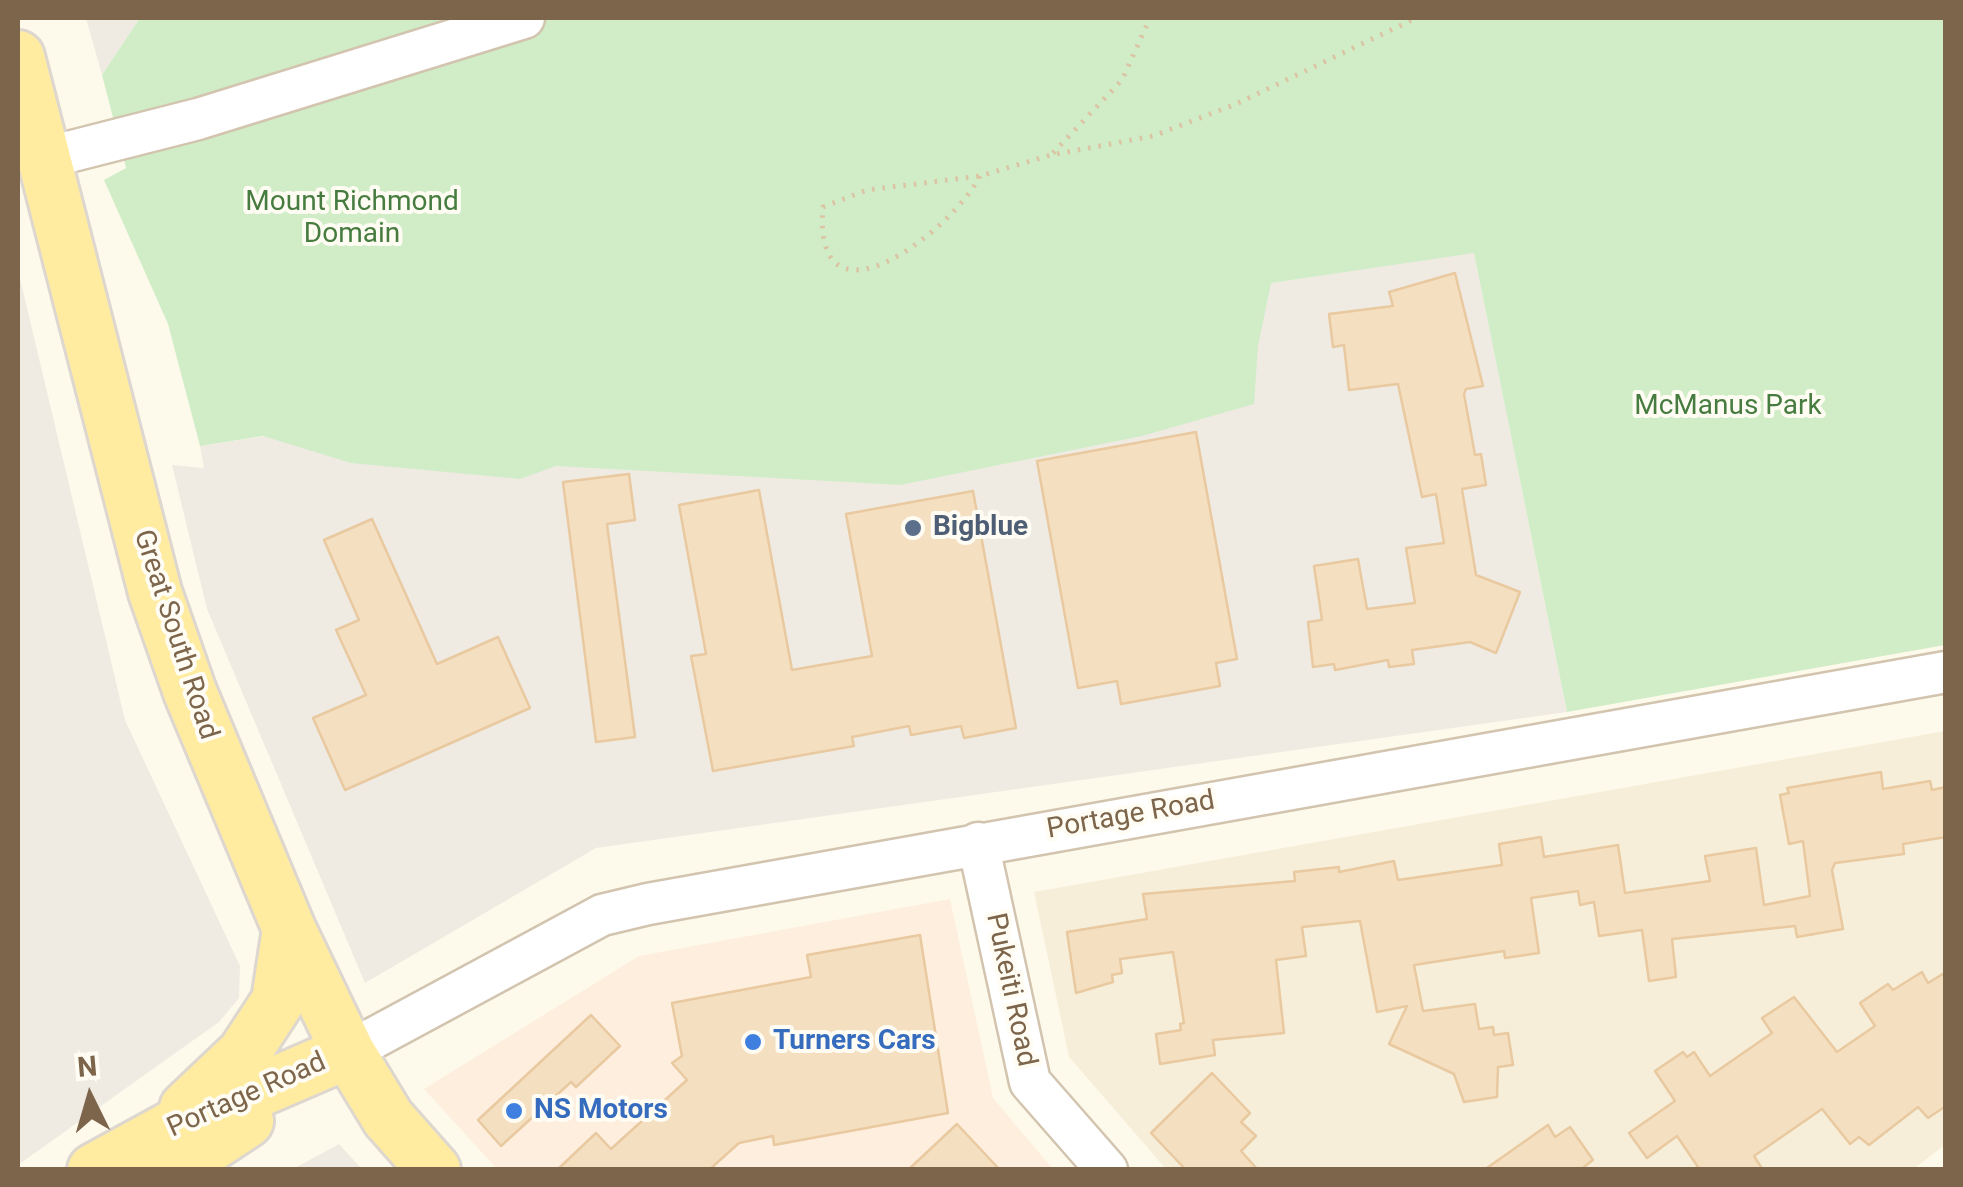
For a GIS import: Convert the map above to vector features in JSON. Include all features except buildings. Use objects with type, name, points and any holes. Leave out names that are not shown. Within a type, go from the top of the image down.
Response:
[{"type":"main road","name":"Great South Road","points":[[18,57],[155,592],[190,692],[288,928],[348,1052],[388,1118],[434,1170]]},
{"type":"main road","points":[[180,1156],[278,1000],[288,928]]},
{"type":"main road","name":"Portage Road","points":[[94,1170],[180,1156],[348,1052]]},
{"type":"street","points":[[45,158],[198,118],[524,18]]},
{"type":"street","name":"Portage Road","points":[[348,1052],[602,915],[978,842],[1946,672]]},
{"type":"street","name":"Pukeiti Road","points":[[978,842],[1030,1082],[1107,1170]]},
{"type":"path","points":[[1051,155],[1122,80],[1150,18]]},
{"type":"path","points":[[980,176],[972,193],[913,248],[877,269],[851,270],[832,258],[820,240],[823,207],[867,190],[980,176],[1051,155],[1152,136],[1202,117],[1416,18]]},
{"type":"shaded area","points":[[86,18],[140,18],[102,75]]},
{"type":"shaded area","points":[[1474,252],[1567,712],[596,848],[365,983],[207,609],[172,465],[204,468],[200,446]]},
{"type":"shaded area","points":[[18,270],[125,720],[240,966],[239,998],[219,1022],[18,1165]]},
{"type":"shaded area","points":[[1945,731],[1945,1145],[1912,1170],[1166,1169],[1069,1057],[1034,892]]},
{"type":"shaded area","points":[[950,899],[993,1098],[1053,1169],[497,1169],[424,1089],[639,956]]},
{"type":"shaded area","points":[[339,1144],[362,1169],[293,1169]]},
{"type":"green space","name":"Mount Richmond Domain","points":[[140,18],[1945,18],[1945,645],[1567,712],[1474,253],[1271,283],[1258,346],[1254,404],[1142,436],[900,485],[556,466],[520,479],[351,463],[263,436],[200,446],[168,324],[104,180],[126,168],[102,75]]},
{"type":"place","name":"Bigblue","points":[[913,528]]},
{"type":"place","name":"Turners Cars","points":[[753,1042]]},
{"type":"place","name":"NS Motors","points":[[514,1111]]},
{"type":"park label","name":"McManus Park","points":[[1728,407]]}]
